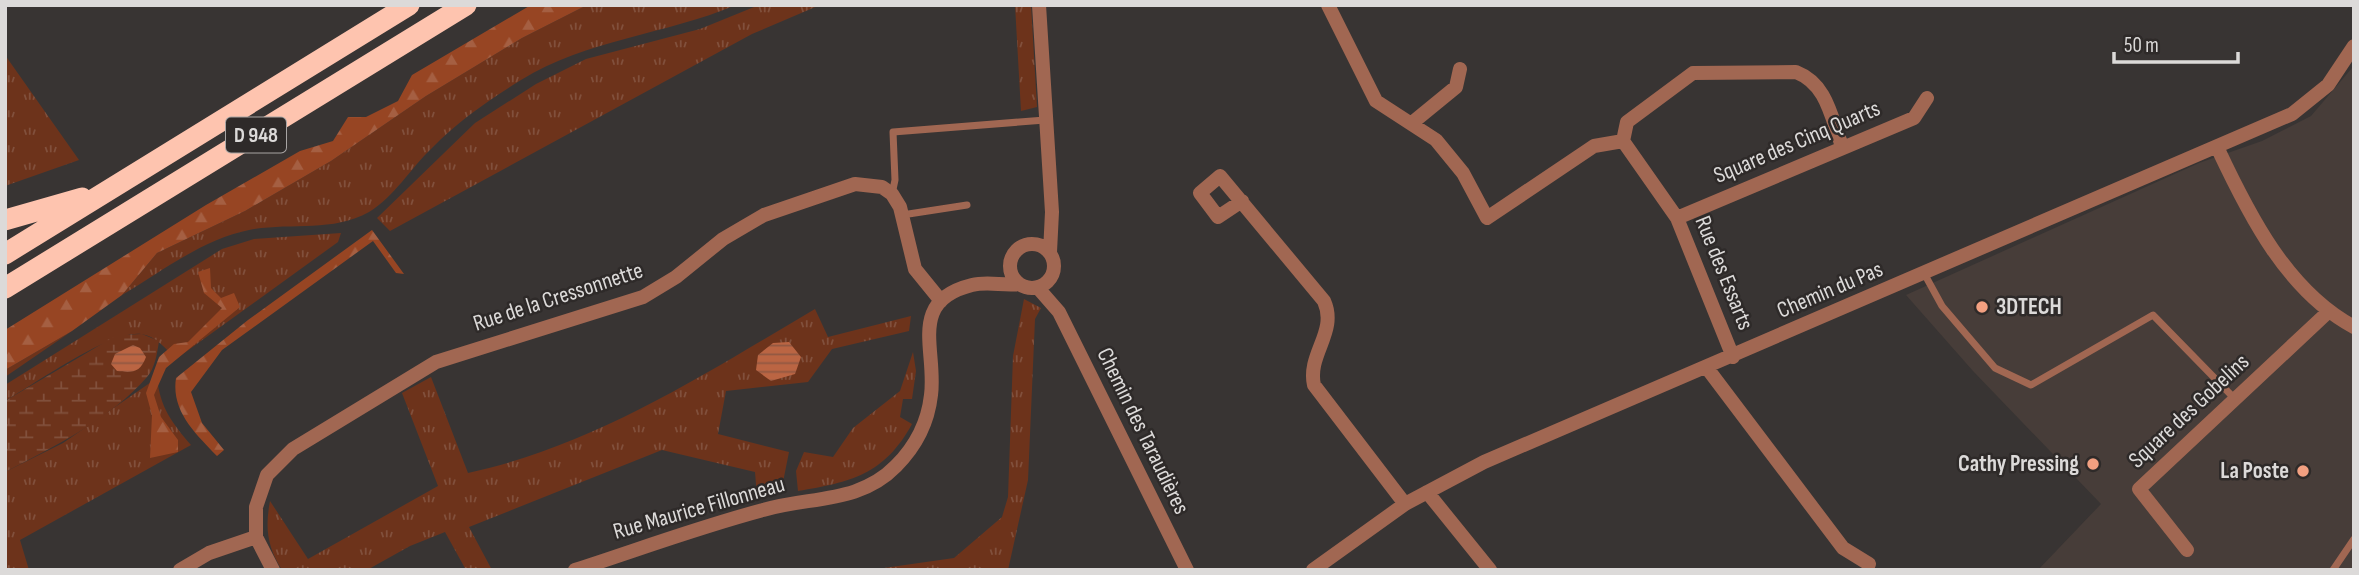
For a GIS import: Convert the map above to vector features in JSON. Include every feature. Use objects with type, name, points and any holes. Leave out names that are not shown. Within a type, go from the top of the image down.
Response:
[{"type":"highway","name":"D 948","points":[[5,254],[409,5]]},
{"type":"highway","name":"D 948","points":[[5,288],[466,5]]},
{"type":"highway","points":[[5,220],[114,188]]},
{"type":"highway","points":[[5,300],[93,236]]},
{"type":"street","points":[[1039,5],[1051,220],[1050,253]]},
{"type":"street","points":[[1328,5],[1376,102],[1436,141],[1463,173],[1488,218],[1594,146],[1623,141],[1627,122],[1693,74],[1796,72],[1809,77],[1821,88],[1842,146]]},
{"type":"street","name":"Chemin du Pas","points":[[1313,570],[1369,527],[1405,504],[1484,462],[2218,149],[2292,114],[2328,85],[2354,46]]},
{"type":"street","points":[[1412,123],[1456,87],[1460,69]]},
{"type":"street","name":"Square des Cinq Quarts","points":[[1678,218],[1842,146],[1914,118],[1927,99]]},
{"type":"street","name":"Rue des Essarts","points":[[1623,141],[1678,218],[1733,357]]},
{"type":"street","points":[[2218,149],[2274,250],[2327,313],[2354,327]]},
{"type":"street","name":"Rue de la Cressonnette","points":[[273,570],[256,537],[254,517],[267,475],[281,458],[436,362],[643,297],[676,277],[723,239],[764,215],[855,184],[873,184],[892,194]]},
{"type":"street","points":[[892,194],[902,215],[915,269],[941,301],[955,291],[984,283],[1019,284],[1038,288],[1048,282],[1054,273],[1055,262],[1050,253],[1033,243]]},
{"type":"street","points":[[1242,201],[1324,301],[1330,314],[1329,326],[1314,360],[1311,373],[1314,385],[1405,504]]},
{"type":"street","points":[[984,283],[1010,262],[1018,249],[1033,243],[1051,220]]},
{"type":"street","points":[[1010,262],[1011,274],[1019,284]]},
{"type":"street","name":"Chemin des Taraudières","points":[[1054,273],[1059,312]]},
{"type":"street","name":"Chemin des Taraudières","points":[[1038,288],[1059,312],[1187,570]]},
{"type":"street","name":"Rue Maurice Fillonneau","points":[[575,570],[762,510],[852,494],[879,480],[894,468],[913,445],[929,410],[932,378],[928,329],[941,301]]},
{"type":"street","name":"Square des Gobelins","points":[[2187,550],[2139,489],[2327,313]]},
{"type":"street","points":[[1707,368],[1843,548],[1869,564]]},
{"type":"street","points":[[1427,492],[1490,570]]},
{"type":"street","points":[[180,570],[209,553],[256,537]]},
{"type":"lane","points":[[892,194],[895,180],[893,132],[1045,120]]},
{"type":"lane","points":[[902,215],[967,205]]},
{"type":"lane","points":[[1924,275],[1942,306],[1995,368],[2031,385],[2153,316],[2235,399]]},
{"type":"lane","points":[[2333,570],[2354,539]]},
{"type":"shaded area","points":[[2352,68],[2354,570],[2038,570],[2101,504],[1973,371],[1906,295],[2199,163],[2262,141],[2311,116]]},
{"type":"shaded area","points":[[789,342],[801,357],[795,374],[771,381],[756,370],[758,355],[773,343]]},
{"type":"shaded area","points":[[133,345],[140,348],[146,357],[144,362],[135,371],[117,371],[111,364],[115,354]]},
{"type":"green space","points":[[531,5],[587,5],[522,38],[426,96],[331,161],[245,211],[157,253],[122,295],[72,331],[5,370],[5,330],[206,205],[300,151],[333,141],[348,117],[366,117],[398,101],[412,75]]},
{"type":"green space","points":[[587,5],[736,5],[682,24],[572,55],[521,80],[452,129],[387,198],[369,212],[340,223],[264,228],[232,234],[199,248],[122,295],[157,253],[245,211],[331,161],[426,96],[522,38]]},
{"type":"green space","points":[[759,5],[820,5],[752,34],[390,231],[377,218],[475,123],[536,84],[586,59],[700,29]]},
{"type":"green space","points":[[1015,5],[1031,5],[1037,107],[1021,111]]},
{"type":"green space","points":[[5,55],[79,160],[5,186]]},
{"type":"green space","points":[[372,230],[404,274],[396,273],[373,241],[222,350],[191,392],[202,423],[224,450],[217,456],[186,421],[177,401],[176,378],[248,320]]},
{"type":"green space","points":[[341,233],[338,242],[176,359],[151,337],[141,334],[127,335],[92,349],[5,401],[5,385],[222,249],[254,239]]},
{"type":"green space","points":[[210,268],[211,288],[221,298],[234,293],[240,307],[166,368],[154,395],[161,417],[178,440],[178,452],[150,458],[152,415],[146,393],[159,357],[174,344],[188,342],[222,308],[204,293],[198,272]]},
{"type":"green space","points":[[1024,299],[1041,308],[1035,319],[1028,480],[1008,570],[870,570],[954,558],[1002,517],[1008,497],[1013,356]]},
{"type":"green space","points":[[815,309],[828,337],[911,316],[909,331],[832,349],[808,382],[726,391],[718,434],[789,452],[781,492],[757,496],[755,472],[662,450],[469,527],[492,570],[466,570],[445,532],[410,546],[367,570],[282,570],[273,553],[268,528],[270,501],[308,559],[438,486],[402,393],[431,377],[468,473],[515,461],[604,426],[690,382]]},
{"type":"green space","points":[[72,331],[5,377],[5,370]]},
{"type":"green space","points":[[142,334],[159,341],[152,369],[133,392],[80,431],[5,472],[5,401],[117,335]]},
{"type":"green space","points":[[913,352],[916,371],[912,399],[903,399],[900,417],[912,424],[890,455],[878,465],[850,479],[798,491],[796,471],[804,452],[833,457],[853,428],[900,391]]},
{"type":"green space","points":[[157,378],[168,414],[191,445],[20,540],[29,570],[5,570],[5,472],[63,443]]},
{"type":"place","name":"3DTECH","points":[[1982,307]]},
{"type":"place","name":"Cathy Pressing","points":[[2093,464]]},
{"type":"place","name":"La Poste","points":[[2303,471]]}]
